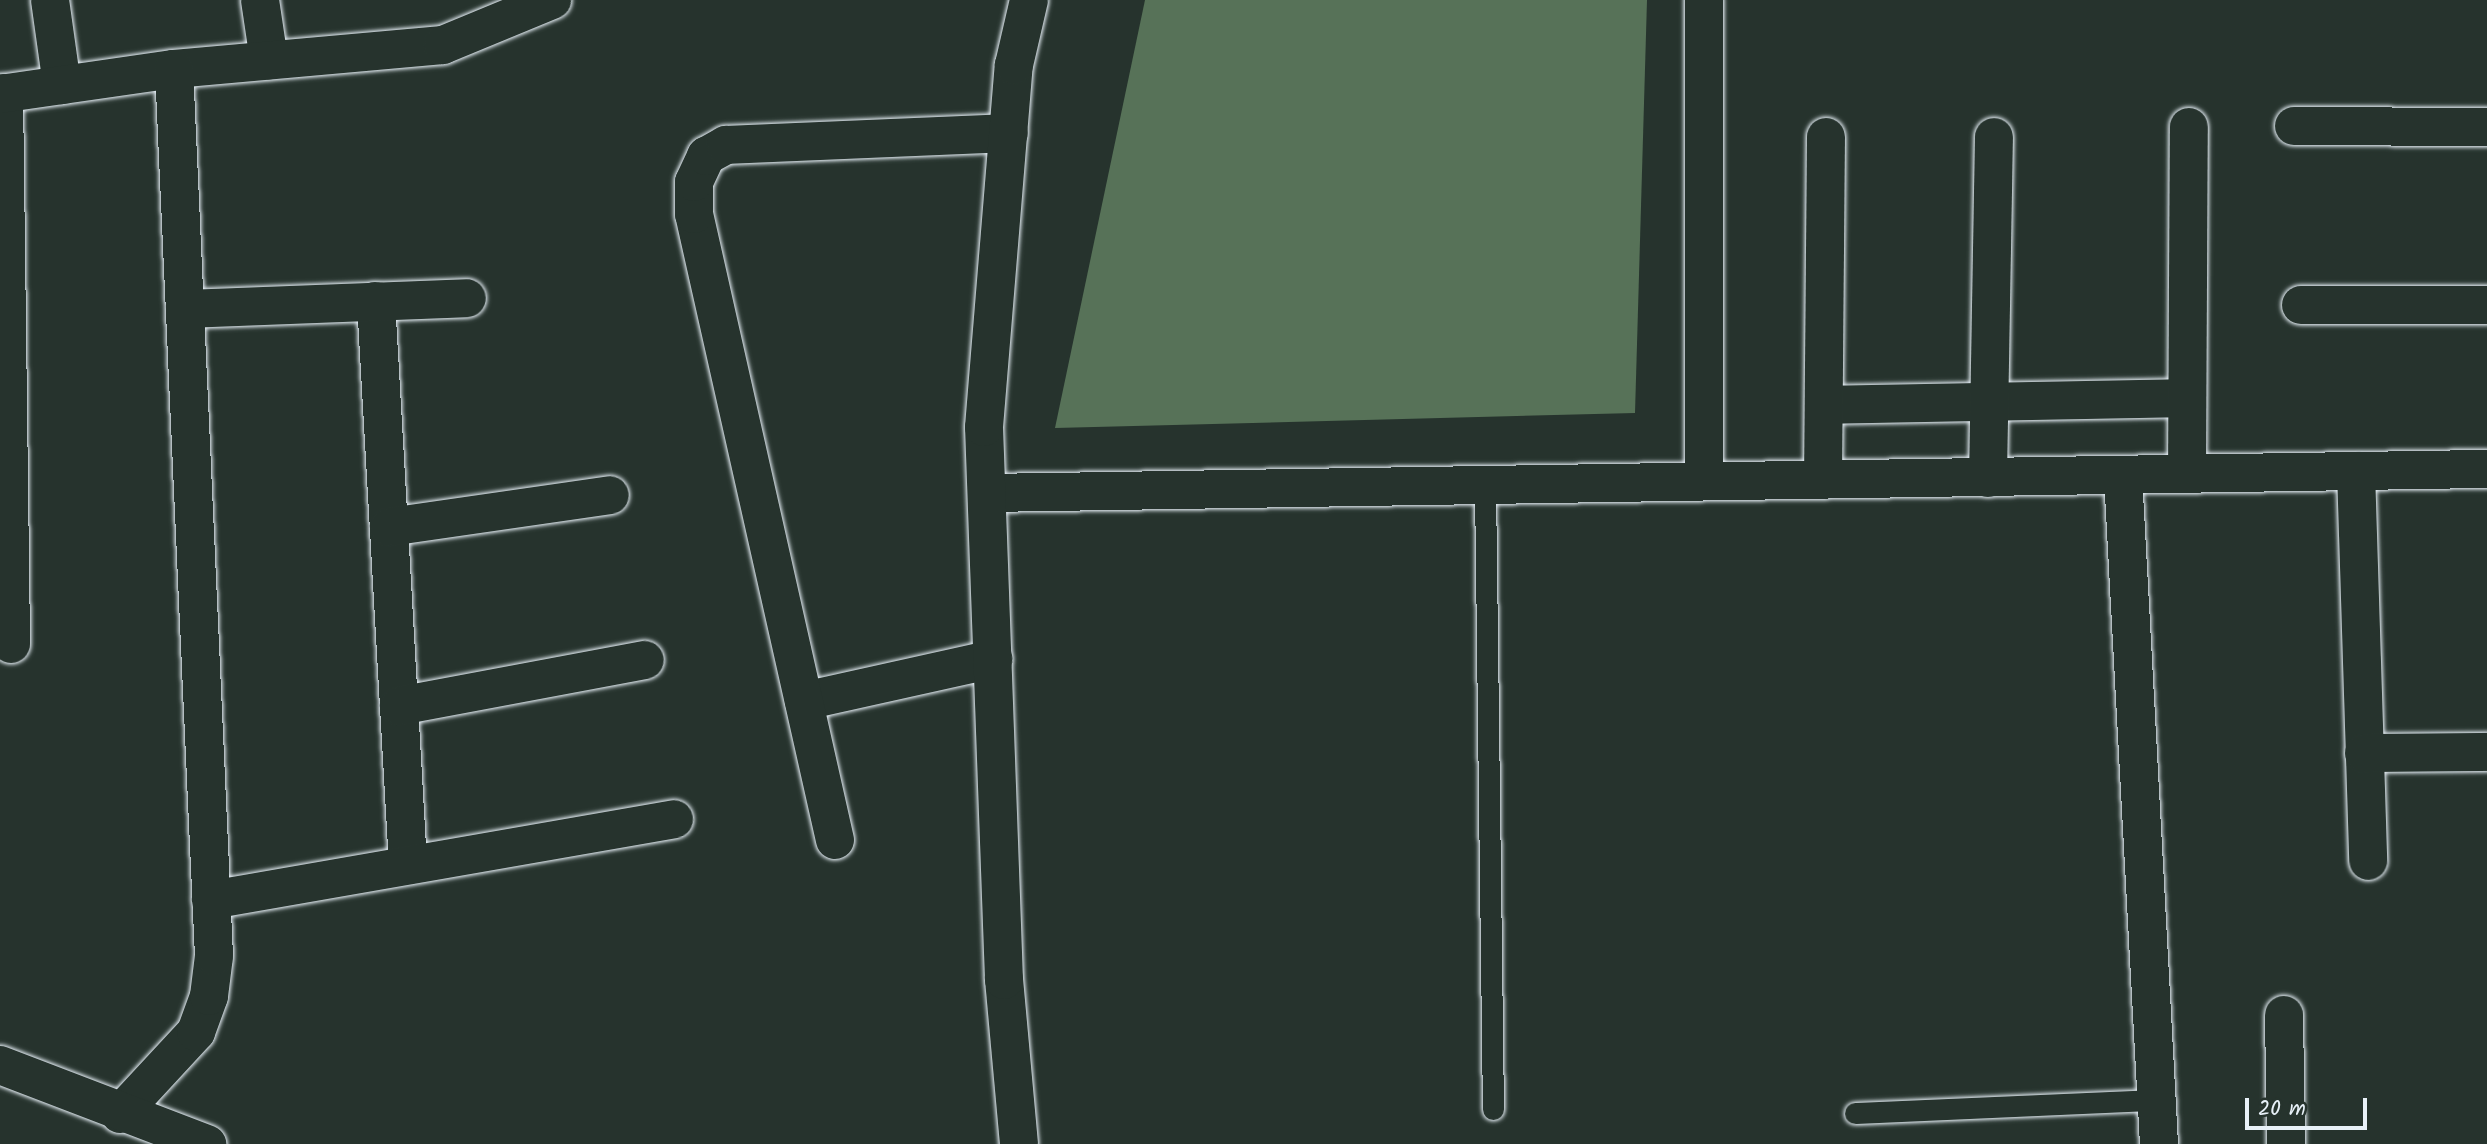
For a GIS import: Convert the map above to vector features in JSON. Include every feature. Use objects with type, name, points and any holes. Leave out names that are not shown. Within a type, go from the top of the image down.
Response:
[{"type":"street","points":[[50,0],[62,85]]},
{"type":"street","points":[[260,0],[269,60]]},
{"type":"street","points":[[11,644],[2,94],[174,69],[443,45],[477,15],[552,0]]},
{"type":"street","points":[[1019,1144],[1004,980],[984,428],[1014,65],[1029,0]]},
{"type":"street","points":[[1704,0],[1704,481]]},
{"type":"street","points":[[120,1114],[196,1032],[209,996],[214,956],[174,69]]},
{"type":"street","points":[[2294,126],[2487,127]]},
{"type":"street","points":[[2187,474],[2189,127]]},
{"type":"street","points":[[835,840],[694,214],[694,182],[706,156],[726,145],[1009,133]]},
{"type":"street","points":[[1823,480],[1826,137]]},
{"type":"street","points":[[1988,478],[1994,137]]},
{"type":"street","points":[[185,309],[467,298]]},
{"type":"street","points":[[376,301],[408,866]]},
{"type":"street","points":[[2301,305],[2487,305]]},
{"type":"street","points":[[1824,405],[2187,398]]},
{"type":"street","points":[[987,493],[2487,469]]},
{"type":"street","points":[[2356,471],[2368,861]]},
{"type":"street","points":[[2123,475],[2160,1144]]},
{"type":"street","points":[[388,527],[610,495]]},
{"type":"street","points":[[804,701],[993,659]]},
{"type":"street","points":[[399,706],[645,660]]},
{"type":"street","points":[[2364,753],[2487,752]]},
{"type":"street","points":[[211,900],[674,819]]},
{"type":"street","points":[[2284,1015],[2286,1144]]},
{"type":"street","points":[[0,1065],[120,1114],[207,1144]]},
{"type":"lane","points":[[1485,485],[1493,1109]]},
{"type":"lane","points":[[1855,1113],[2157,1100]]},
{"type":"green space","points":[[1145,0],[1647,0],[1635,413],[1055,428]]}]
